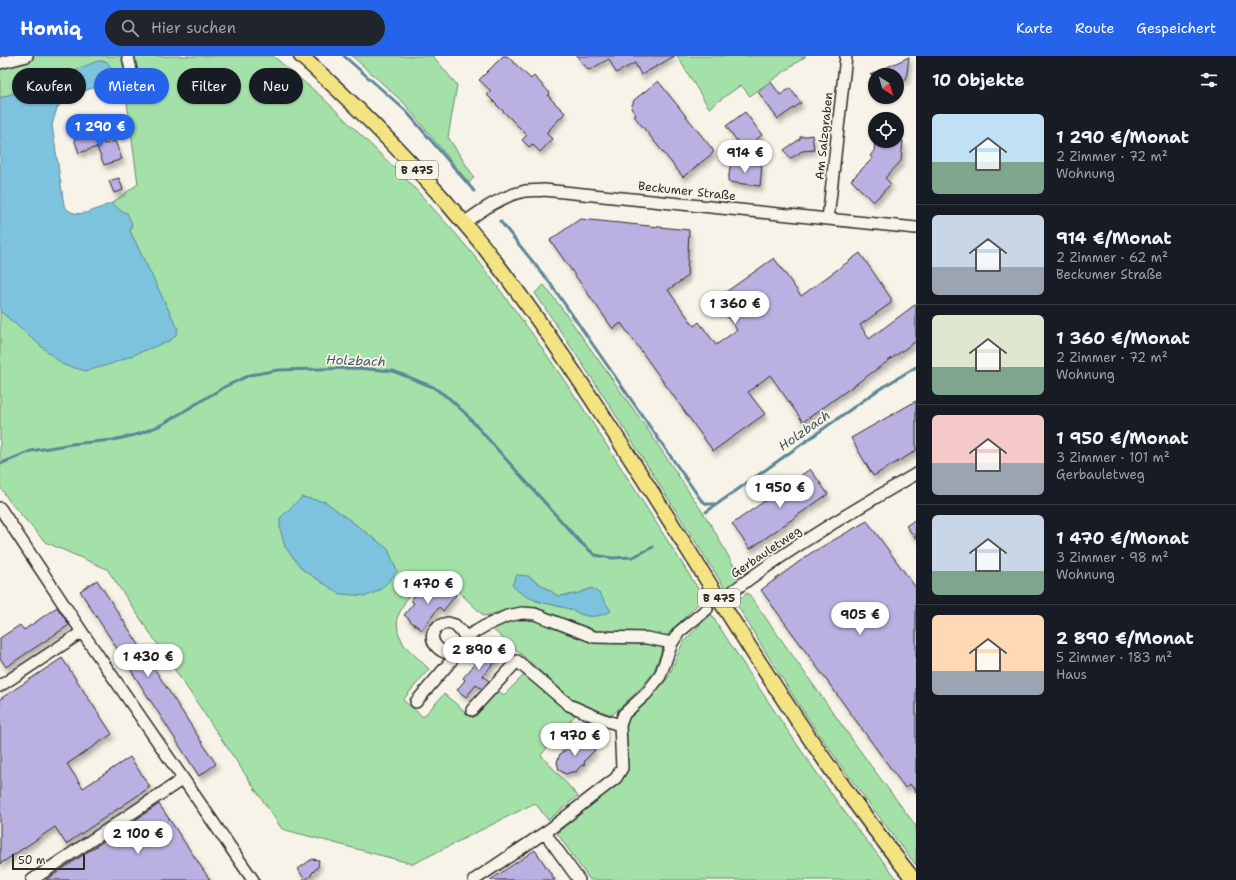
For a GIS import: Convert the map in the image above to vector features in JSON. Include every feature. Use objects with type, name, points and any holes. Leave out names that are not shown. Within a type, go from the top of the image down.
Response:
[{"type":"main road","name":"B 475","points":[[301,56],[368,119],[421,174],[489,253],[553,341],[591,397],[785,702],[833,773],[914,880]]},
{"type":"street","points":[[0,62],[27,56]]},
{"type":"street","points":[[128,56],[130,68]]},
{"type":"street","name":"Am Salzgraben","points":[[828,219],[846,56]]},
{"type":"street","name":"Beckumer Straße","points":[[464,223],[482,210],[508,196],[526,191],[544,190],[916,228]]},
{"type":"street","name":"Gerbauletweg","points":[[733,591],[765,566],[916,474]]},
{"type":"street","points":[[0,508],[82,632],[253,880]]},
{"type":"street","points":[[474,880],[548,831],[616,778],[622,768],[620,725],[624,714],[646,694],[660,676],[672,643],[680,632],[707,609]]},
{"type":"street","points":[[466,637],[507,616],[522,613],[535,614],[594,637],[647,638],[672,643]]},
{"type":"street","points":[[448,623],[455,625],[466,637],[466,646],[456,655],[444,652],[433,642],[434,630],[440,624],[448,623]]},
{"type":"street","points":[[0,686],[82,632]]},
{"type":"street","points":[[416,702],[451,661],[452,655]]},
{"type":"street","points":[[472,710],[517,661],[569,705],[601,720],[620,725]]},
{"type":"street","points":[[32,880],[183,779]]},
{"type":"street","points":[[548,831],[579,880]]},
{"type":"green space","points":[[0,56],[273,56],[287,68],[249,68],[249,104],[303,104],[303,81],[322,97],[410,183],[480,263],[531,332],[581,405],[704,598],[669,633],[653,673],[641,688],[612,715],[583,705],[563,695],[564,692],[490,627],[521,616],[535,618],[560,630],[580,637],[593,632],[534,610],[509,610],[484,616],[441,577],[431,576],[421,581],[408,596],[397,618],[398,632],[404,645],[429,669],[403,700],[423,717],[444,694],[473,718],[498,691],[504,695],[525,674],[576,714],[541,755],[578,796],[548,820],[535,803],[413,864],[282,829],[107,569],[45,542],[10,502],[0,487],[0,311],[14,323],[152,277],[130,231],[132,224],[112,203],[138,184],[127,104],[169,104],[169,68],[94,68],[94,74],[86,76],[86,68],[12,68],[12,94],[0,98]],"holes":[[[528,576],[558,596],[576,594],[592,588],[582,615],[571,609],[536,601]]]},
{"type":"green space","points":[[352,56],[433,56],[457,85],[448,137],[474,177],[469,183],[404,103]]},
{"type":"green space","points":[[677,56],[806,56],[750,96],[741,85],[709,108]]},
{"type":"green space","points":[[544,285],[646,427],[711,525],[741,579],[726,590],[601,392],[535,293]]},
{"type":"green space","points":[[748,593],[871,766],[916,826],[916,865],[823,740],[764,650],[735,601]]},
{"type":"green space","points":[[711,614],[801,750],[858,830],[898,880],[590,880],[557,833],[620,781],[626,729],[629,718],[668,678],[683,642]]},
{"type":"water","points":[[98,61],[106,61],[111,68],[94,68],[94,88],[86,90],[86,68],[79,68]]},
{"type":"water","points":[[12,93],[12,104],[61,104],[57,108],[52,125],[64,205],[74,213],[80,214],[93,211],[112,203],[121,211],[127,213],[132,224],[130,231],[178,329],[176,335],[171,340],[111,364],[86,371],[63,365],[0,311],[0,98]]},
{"type":"water","points":[[302,497],[326,502],[388,549],[397,571],[380,590],[367,596],[340,594],[303,570],[285,547],[280,528],[280,518]]},
{"type":"water","points":[[517,575],[528,576],[558,596],[576,594],[592,588],[600,594],[611,611],[600,616],[588,616],[531,598],[518,591],[512,585]]},
{"type":"building","points":[[503,56],[507,56],[531,79],[534,76],[550,93],[548,96],[565,113],[546,133],[552,139],[540,152],[532,144],[529,147],[522,140],[527,135],[487,95],[491,91],[479,80]]},
{"type":"building","points":[[576,56],[675,56],[641,75],[635,63],[616,73],[609,59],[589,70]]},
{"type":"building","points":[[909,57],[906,80],[904,80],[904,68],[885,68]]},
{"type":"building","points":[[658,81],[713,150],[713,153],[683,177],[634,116],[636,115],[631,108],[634,100]]},
{"type":"building","points":[[771,82],[780,95],[790,88],[801,103],[778,119],[758,92]]},
{"type":"building","points":[[745,112],[762,135],[743,149],[726,126]]},
{"type":"building","points":[[121,119],[124,131],[117,133],[113,121]]},
{"type":"building","points":[[87,135],[89,140],[101,136],[104,144],[115,141],[122,159],[104,165],[97,147],[79,153],[74,139]]},
{"type":"building","points":[[812,135],[814,150],[802,151],[790,159],[784,150],[800,139],[800,137]]},
{"type":"building","points":[[874,148],[902,148],[901,161],[885,178],[891,184],[873,202],[851,180],[873,158],[870,156]]},
{"type":"building","points":[[731,161],[762,165],[760,186],[728,182]]},
{"type":"building","points":[[119,178],[123,190],[114,193],[109,181]]},
{"type":"building","points":[[580,219],[689,230],[687,277],[668,290],[694,326],[699,322],[716,345],[737,330],[716,299],[774,258],[801,296],[860,253],[891,298],[891,303],[860,325],[869,339],[916,304],[916,341],[803,422],[770,375],[748,392],[765,414],[713,451],[621,323],[613,329],[550,240]]},
{"type":"building","points":[[916,401],[916,451],[873,476],[851,438]]},
{"type":"building","points":[[810,469],[828,494],[750,549],[732,524]]},
{"type":"building","points":[[916,519],[916,539],[906,526]]},
{"type":"building","points":[[867,521],[916,588],[916,792],[910,784],[905,788],[761,590],[811,553]]},
{"type":"building","points":[[97,580],[216,764],[199,776],[80,591]]},
{"type":"building","points":[[426,584],[431,588],[434,584],[442,591],[449,590],[456,595],[443,611],[439,607],[422,630],[404,615],[414,603],[412,602],[412,597],[417,595]]},
{"type":"building","points":[[57,607],[69,625],[6,667],[0,658],[0,638],[20,625],[24,630]]},
{"type":"building","points":[[484,645],[500,655],[483,676],[489,681],[482,689],[476,685],[466,697],[457,690],[465,680],[463,678],[481,657],[477,653]]},
{"type":"building","points":[[62,658],[112,734],[67,764],[83,788],[130,757],[150,787],[66,844],[55,827],[0,864],[0,699]]},
{"type":"building","points":[[584,737],[595,750],[585,760],[584,765],[582,765],[576,772],[566,774],[559,770],[557,762],[560,754]]},
{"type":"building","points":[[159,804],[210,880],[46,880]]},
{"type":"building","points":[[535,850],[555,880],[490,880]]},
{"type":"building","points":[[312,859],[319,860],[318,867],[311,874],[312,875],[305,880],[298,869]]},
{"type":"waterway","points":[[344,56],[406,111],[474,191]]},
{"type":"waterway","points":[[500,221],[550,283],[701,500],[707,504],[717,504]]},
{"type":"waterway","name":"Holzbach","points":[[706,512],[878,390],[916,367]]},
{"type":"waterway","name":"Holzbach","points":[[0,464],[31,451],[72,444],[113,440],[139,434],[161,425],[226,386],[250,375],[278,370],[357,368],[393,371],[433,387],[450,399],[465,413],[579,541],[595,555],[612,558],[633,557],[653,547]]},
{"type":"tunnel","points":[[707,609],[733,591]]}]
